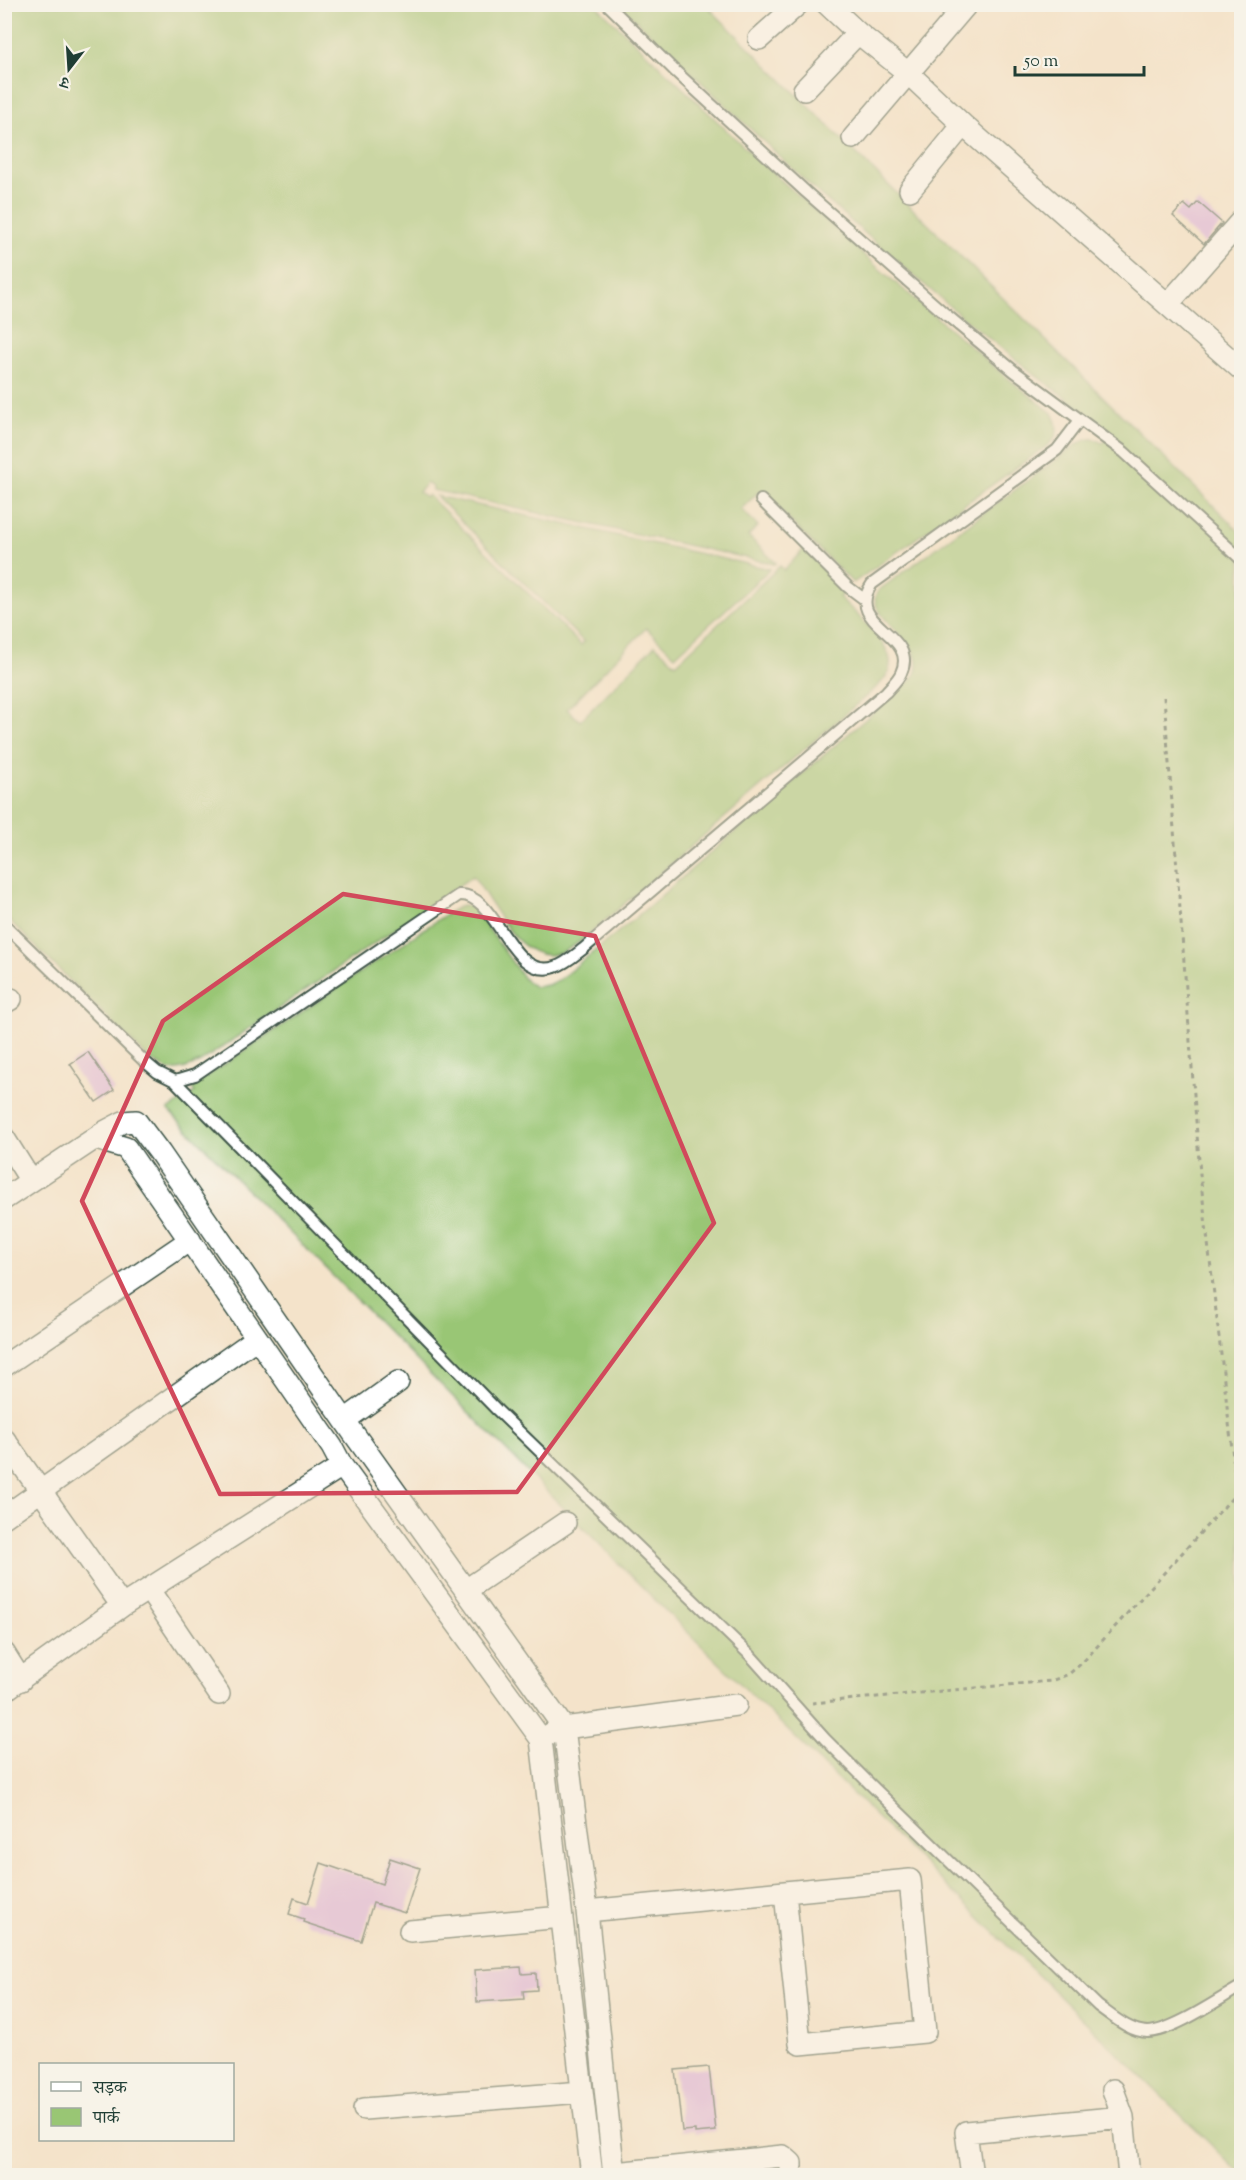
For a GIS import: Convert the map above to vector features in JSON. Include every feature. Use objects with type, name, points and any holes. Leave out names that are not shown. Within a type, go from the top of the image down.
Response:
[{"type":"street","points":[[759,39],[798,4]]},
{"type":"street","points":[[827,4],[858,33],[908,73],[963,125],[1242,370]]},
{"type":"street","points":[[853,138],[967,4]]},
{"type":"street","points":[[804,90],[858,33]]},
{"type":"street","points":[[910,190],[963,125]]},
{"type":"street","points":[[1168,304],[1242,220]]},
{"type":"street","points":[[4,1198],[123,1122],[136,1121],[564,1728],[587,1911],[614,2174],[783,2156],[790,2163],[792,2175]]},
{"type":"street","points":[[4,1138],[31,1181]]},
{"type":"street","points":[[96,1139],[126,1148],[332,1446],[342,1466],[541,1739],[592,2175]]},
{"type":"street","points":[[4,1366],[190,1240]]},
{"type":"street","points":[[4,1517],[257,1338]]},
{"type":"street","points":[[332,1446],[398,1382]]},
{"type":"street","points":[[4,1439],[122,1606]]},
{"type":"street","points":[[4,1653],[13,1686],[122,1606],[342,1466]]},
{"type":"street","points":[[466,1590],[565,1523]]},
{"type":"street","points":[[149,1590],[219,1694]]},
{"type":"street","points":[[541,1739],[564,1728],[736,1705]]},
{"type":"street","points":[[587,1911],[910,1880],[925,2032],[800,2044],[785,1892]]},
{"type":"street","points":[[410,1931],[562,1917]]},
{"type":"street","points":[[1113,2090],[1123,2117],[1129,2175]]},
{"type":"street","points":[[364,2109],[582,2092]]},
{"type":"street","points":[[972,2175],[966,2132],[1123,2117]]},
{"type":"lane","points":[[608,4],[674,70],[806,192],[1014,371],[1138,464],[1242,560]]},
{"type":"lane","points":[[175,1081],[195,1075],[459,896],[467,895],[481,902],[512,947],[532,964],[545,969],[556,967],[568,960],[877,699],[895,681],[901,674],[904,663],[902,652],[897,643],[864,606],[864,599],[872,584],[1057,450],[1080,420]]},
{"type":"lane","points":[[761,501],[852,591],[864,599]]},
{"type":"lane","points":[[4,924],[144,1061],[157,1072],[175,1081],[489,1402],[750,1655],[870,1784],[1098,2006],[1134,2029],[1148,2032],[1169,2026],[1242,1986]]},
{"type":"path","points":[[1164,697],[1200,1174],[1237,1492]]},
{"type":"path","points":[[794,1704],[1051,1681],[1069,1674],[1083,1662],[1242,1487]]},
{"type":"highlighted area","points":[[343,894],[595,936],[714,1223],[517,1492],[220,1494],[82,1201],[163,1021]]},
{"type":"green space","points":[[4,5],[596,5],[740,143],[876,266],[1052,413],[1056,422],[1055,438],[1047,446],[853,583],[760,491],[741,509],[758,526],[748,536],[776,563],[774,564],[432,490],[433,487],[426,483],[419,492],[426,497],[428,495],[581,645],[584,642],[436,496],[770,569],[675,656],[646,628],[567,709],[580,721],[655,645],[676,664],[780,566],[784,570],[804,549],[845,592],[839,597],[862,619],[885,647],[889,656],[889,670],[879,685],[587,936],[563,952],[548,955],[534,952],[521,943],[499,917],[473,876],[200,1062],[184,1069],[165,1069],[145,1055],[5,916]]},
{"type":"green space","points":[[620,5],[706,5],[1241,533],[1241,2174],[664,1609],[168,1110],[195,1092],[191,1087],[462,905],[471,906],[476,911],[524,979],[535,987],[548,985],[560,979],[634,919],[912,679],[917,666],[915,654],[879,610],[875,600],[879,590],[1079,443],[1091,439],[1102,443],[1115,434],[962,317],[815,190]]},
{"type":"building","points":[[1198,202],[1222,223],[1204,244],[1173,216],[1184,204],[1191,210]]},
{"type":"building","points":[[88,1052],[114,1090],[96,1102],[70,1064]]},
{"type":"building","points":[[390,1858],[420,1868],[405,1913],[373,1903],[361,1941],[303,1922],[304,1919],[289,1914],[294,1898],[308,1903],[321,1863],[382,1884]]},
{"type":"building","points":[[521,1967],[522,1974],[536,1973],[537,1990],[523,1991],[524,1999],[477,2002],[475,1970]]},
{"type":"building","points":[[709,2067],[716,2131],[695,2133],[695,2130],[682,2131],[675,2070]]}]
